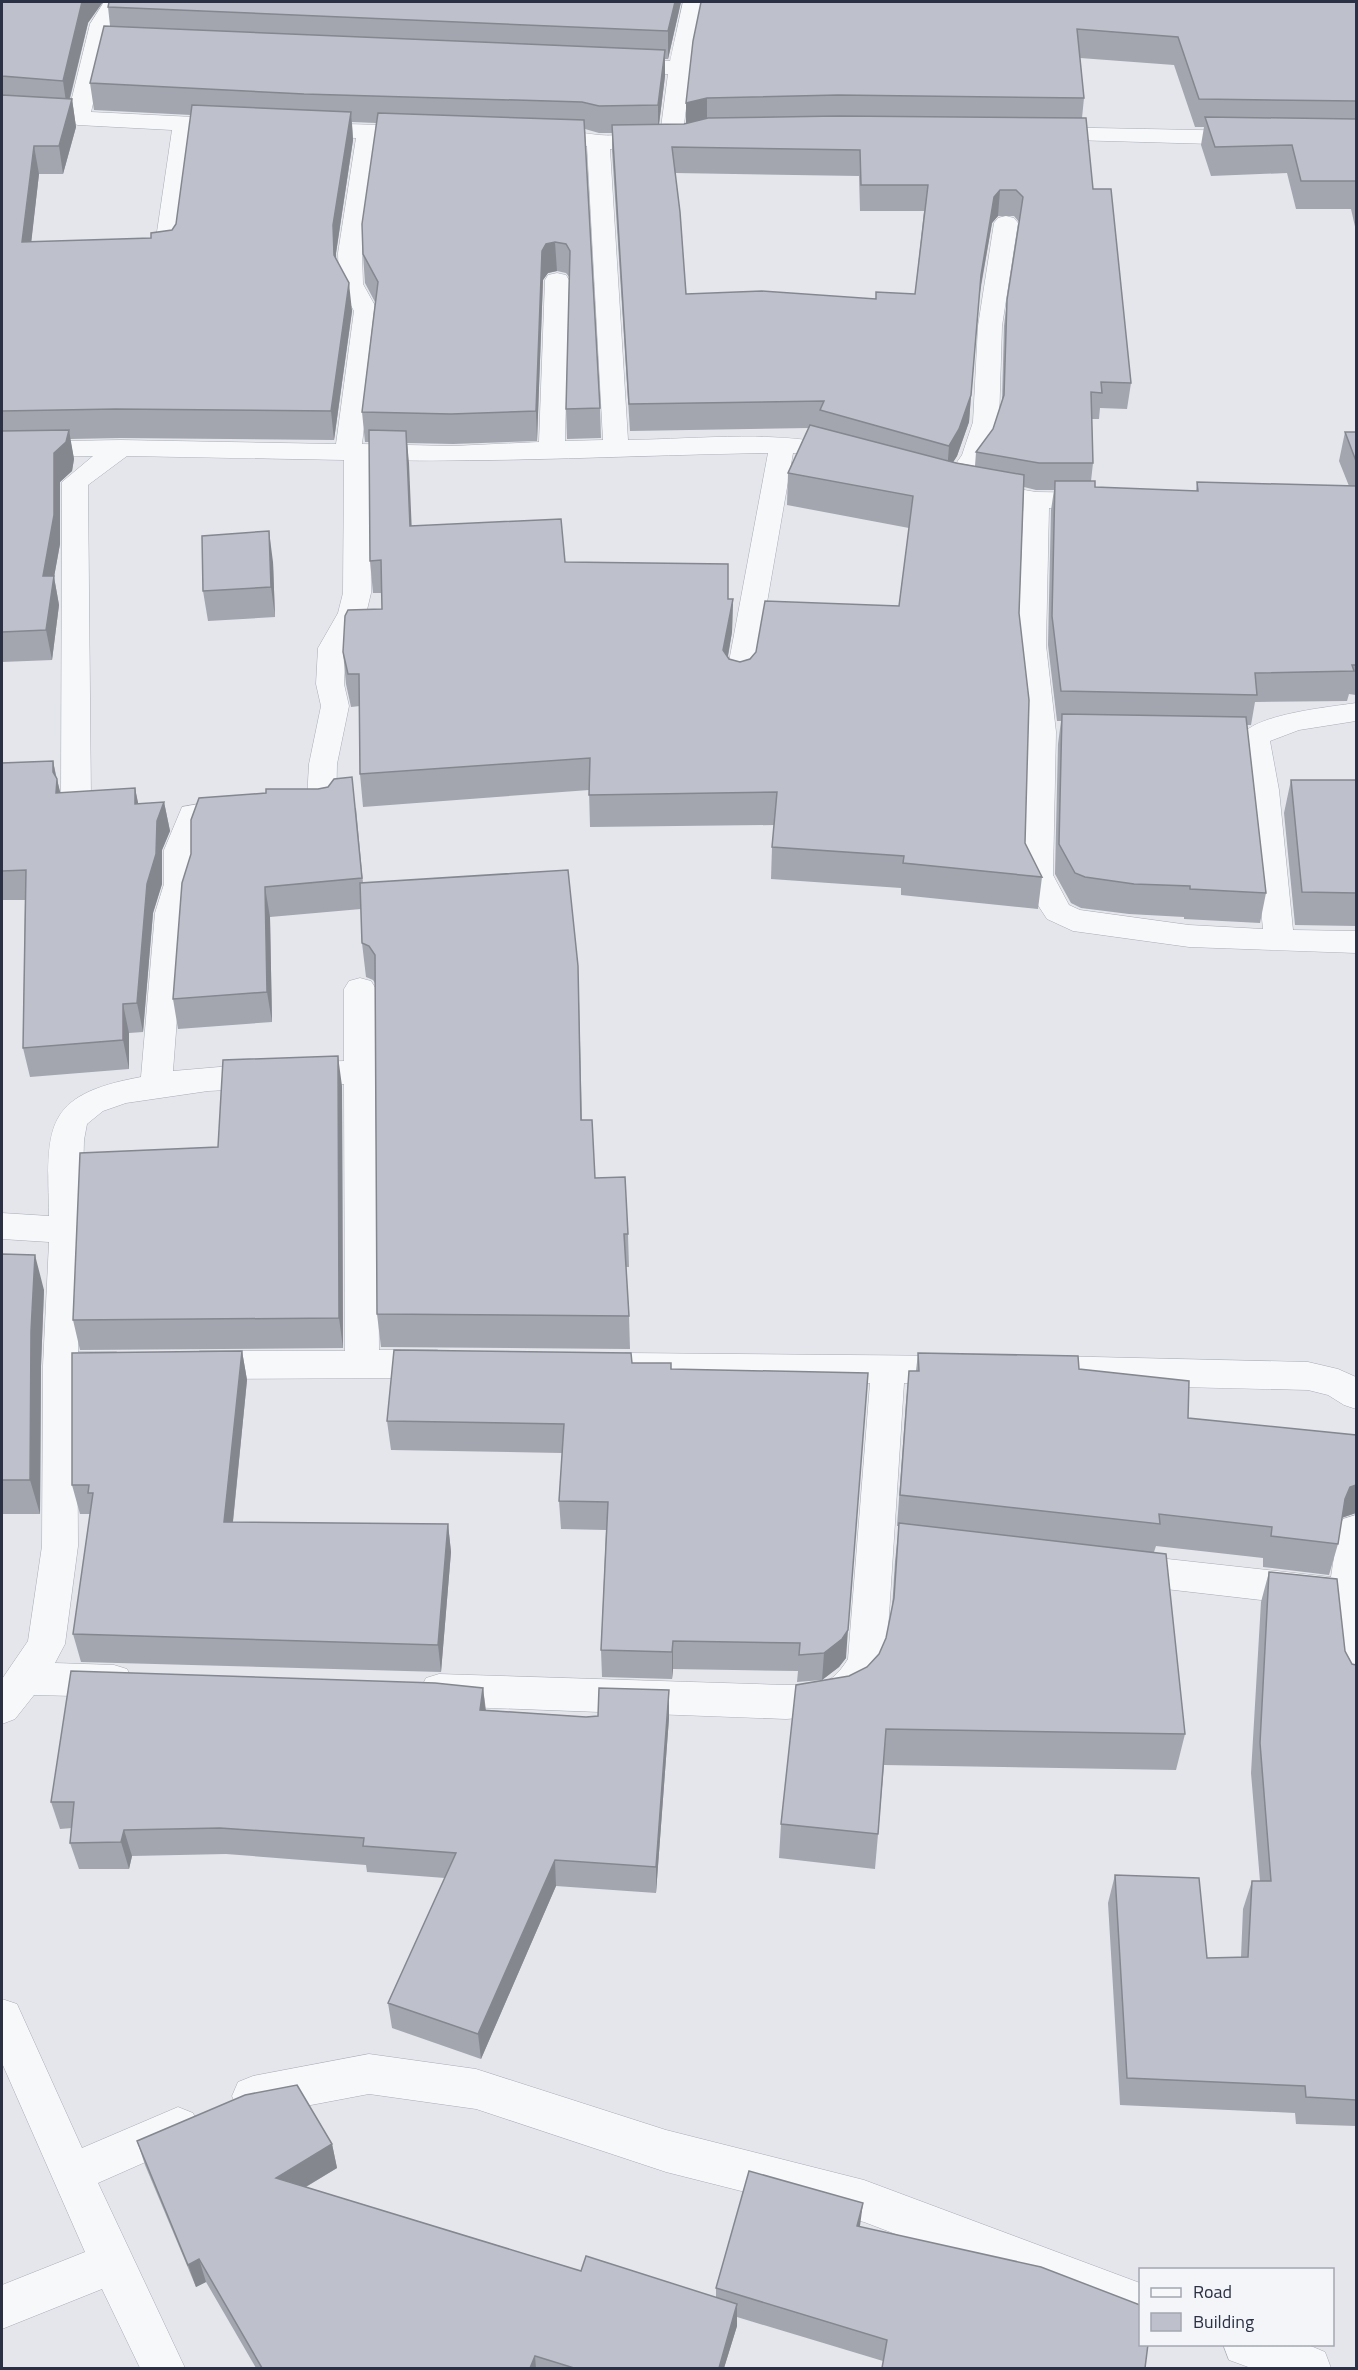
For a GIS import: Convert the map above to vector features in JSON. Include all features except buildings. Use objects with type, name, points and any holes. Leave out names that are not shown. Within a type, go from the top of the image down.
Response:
[{"type":"street","points":[[114,2],[101,24],[96,43],[67,117],[439,134]]},
{"type":"street","points":[[523,136],[583,138],[598,141],[681,140],[680,68],[694,2]]},
{"type":"street","points":[[96,43],[120,44]]},
{"type":"street","points":[[597,65],[680,68]]},
{"type":"street","points":[[166,252],[184,123]]},
{"type":"street","points":[[156,1083],[171,913],[178,884],[179,850],[192,814],[249,806],[296,810],[321,808],[323,764],[335,706],[330,684],[333,648],[340,631],[352,614],[357,594],[352,451],[366,311],[365,304],[350,282],[351,242],[368,132]]},
{"type":"street","points":[[1022,134],[1275,138]]},
{"type":"street","points":[[598,141],[616,447]]},
{"type":"street","points":[[1006,223],[990,326],[986,422],[975,455],[942,482],[1036,500],[1116,501]]},
{"type":"street","points":[[552,449],[557,280]]},
{"type":"street","points":[[739,683],[782,445]]},
{"type":"street","points":[[2,450],[121,448],[453,454],[616,447],[782,445],[818,447],[863,459]]},
{"type":"street","points":[[76,801],[75,482],[121,448]]},
{"type":"street","points":[[1036,500],[1032,645],[1054,732],[1037,839],[1038,875],[1047,896],[1058,912],[1073,920],[1114,928],[1279,941],[1356,942]]},
{"type":"street","points":[[1279,941],[1264,790],[1243,736],[1294,721],[1356,712]]},
{"type":"street","points":[[360,989],[362,1365]]},
{"type":"street","points":[[2,1707],[25,1678],[46,1644],[60,1546],[60,1366],[68,1135],[75,1115],[91,1102],[121,1091],[156,1083],[362,1072]]},
{"type":"street","points":[[2,1226],[66,1230]]},
{"type":"street","points":[[60,1366],[467,1364]]},
{"type":"street","points":[[598,1366],[1308,1376],[1338,1383],[1356,1395]]},
{"type":"street","points":[[405,1689],[786,1702],[828,1699],[850,1689],[867,1662],[894,1543],[888,1369]]},
{"type":"street","points":[[1356,1530],[1347,1594],[1356,1680]]},
{"type":"street","points":[[1088,1565],[1347,1594]]},
{"type":"street","points":[[25,1678],[143,1682]]},
{"type":"street","points":[[2,2018],[71,2174],[163,2368]]},
{"type":"street","points":[[71,2174],[248,2097],[369,2074],[476,2089],[666,2151],[864,2201],[1139,2305]]},
{"type":"street","points":[[2,2307],[112,2263]]},
{"type":"street","points":[[1250,2346],[1309,2368]]}]
